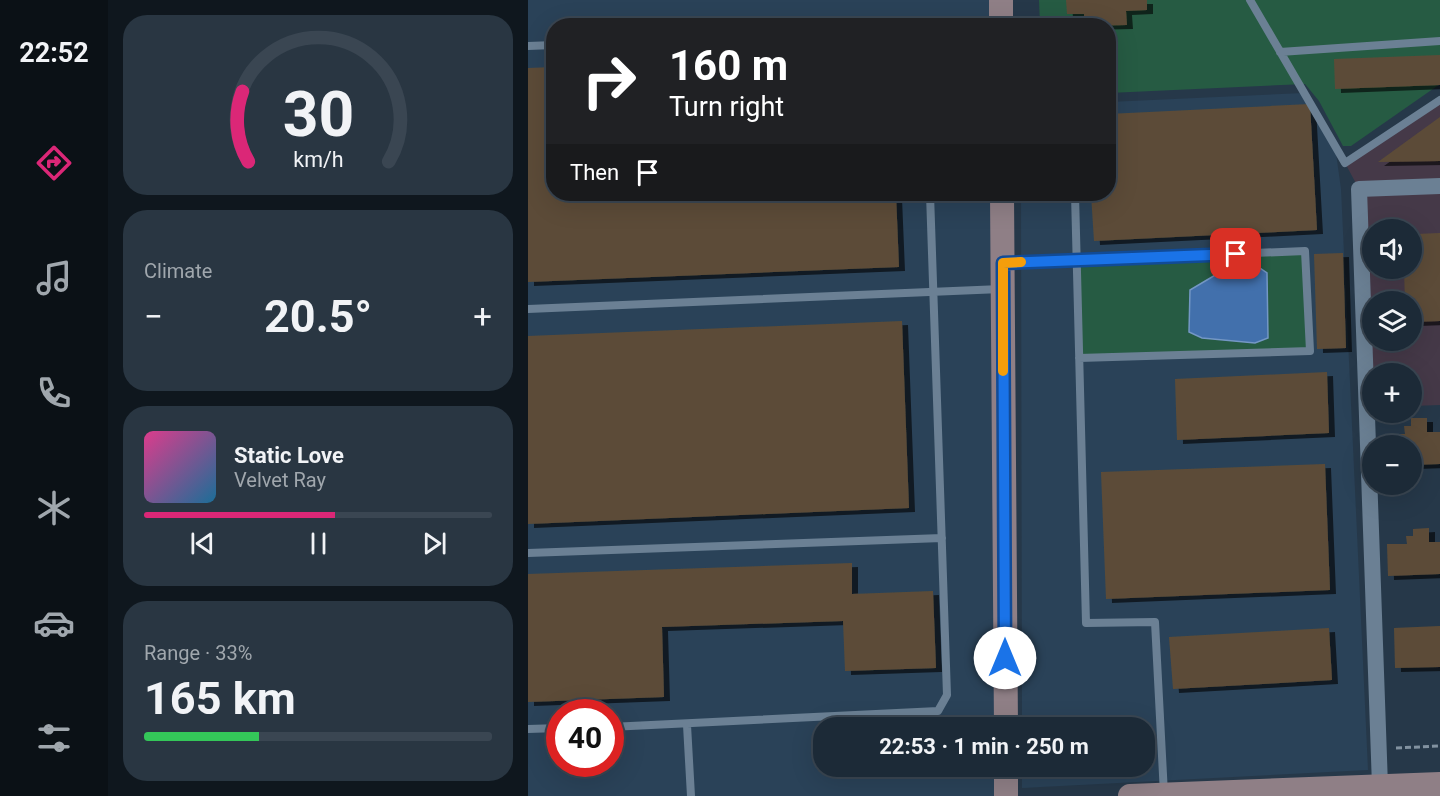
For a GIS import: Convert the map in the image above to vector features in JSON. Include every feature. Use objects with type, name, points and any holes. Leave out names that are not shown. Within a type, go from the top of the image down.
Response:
[{"type":"street","points":[[1001,0],[1001,18]]},
{"type":"street","points":[[1380,786],[1359,189],[1440,186]]},
{"type":"street","points":[[1002,201],[1006,717]]},
{"type":"street","points":[[1006,777],[1006,796]]},
{"type":"street","points":[[1130,796],[1440,784]]},
{"type":"lane","points":[[1250,0],[1345,164],[1440,100]]},
{"type":"lane","points":[[1280,52],[1440,41]]},
{"type":"lane","points":[[528,46],[546,45]]},
{"type":"lane","points":[[624,727],[938,711],[947,695],[930,201]]},
{"type":"lane","points":[[1075,201],[1086,623],[1155,622],[1164,795]]},
{"type":"lane","points":[[1003,263],[1305,251],[1310,351],[1079,358]]},
{"type":"lane","points":[[528,309],[1003,289]]},
{"type":"lane","points":[[528,553],[942,538]]},
{"type":"lane","points":[[687,725],[691,796]]},
{"type":"lane","points":[[528,729],[546,728]]},
{"type":"path","points":[[1379,749],[1440,746]]},
{"type":"shaded area","points":[[528,0],[1001,0],[1001,18],[546,18],[546,201],[1002,201],[1006,717],[813,717],[813,777],[1006,777],[1006,796],[528,796]]},
{"type":"shaded area","points":[[1304,93],[1335,146],[1341,189],[1368,770],[1022,788],[1022,777],[1155,777],[1155,717],[1022,717],[1021,201],[1116,201],[1116,102]]},
{"type":"shaded area","points":[[1440,100],[1440,405],[1422,406],[1422,363],[1371,363],[1370,351],[1422,351],[1422,291],[1366,291],[1365,279],[1422,279],[1422,219],[1362,219],[1362,232],[1359,189],[1345,163]]},
{"type":"green space","points":[[1039,0],[1440,0],[1440,84],[1351,146],[1343,146],[1319,101],[1305,84],[1116,93],[1116,18],[1040,18]]},
{"type":"green space","points":[[1305,251],[1310,351],[1079,358],[1077,260]]},
{"type":"water","points":[[1257,266],[1267,273],[1268,338],[1255,343],[1202,338],[1189,332],[1190,290],[1222,271]]},
{"type":"building","points":[[1066,0],[1147,0],[1147,10],[1126,11],[1127,25],[1116,25],[1116,18],[1084,18],[1084,14],[1067,14]]},
{"type":"building","points":[[1440,55],[1440,85],[1335,89],[1334,59]]},
{"type":"building","points":[[546,67],[546,201],[896,201],[899,267],[528,282],[528,68]]},
{"type":"building","points":[[1310,104],[1317,230],[1094,241],[1091,201],[1116,201],[1116,114]]},
{"type":"building","points":[[1440,117],[1440,161],[1378,162]]},
{"type":"building","points":[[1440,233],[1440,321],[1422,322],[1422,291],[1405,291],[1404,279],[1422,279],[1422,234]]},
{"type":"building","points":[[1343,253],[1346,348],[1317,349],[1314,254]]},
{"type":"building","points":[[902,321],[909,508],[528,524],[528,336]]},
{"type":"building","points":[[1327,372],[1329,433],[1177,440],[1175,379]]},
{"type":"building","points":[[1422,418],[1427,418],[1427,432],[1440,432],[1440,464],[1422,465],[1422,435],[1385,435],[1405,434],[1404,426],[1411,426],[1411,423],[1422,423]]},
{"type":"building","points":[[1325,464],[1330,590],[1106,599],[1101,472]]},
{"type":"building","points":[[1429,528],[1429,542],[1440,542],[1440,574],[1388,576],[1387,544],[1407,544],[1406,536],[1413,536],[1413,529]]},
{"type":"building","points":[[852,563],[852,594],[933,591],[936,668],[845,671],[843,621],[662,627],[664,697],[546,699],[546,701],[528,702],[528,574]]},
{"type":"building","points":[[1440,626],[1440,667],[1395,668],[1394,628]]},
{"type":"building","points":[[1329,628],[1332,680],[1173,689],[1169,637]]},
{"type":"slow traffic","points":[[1003,371],[1003,263],[1021,262]]},
{"type":"route","points":[[1005,658],[1003,263],[1236,254]]}]
